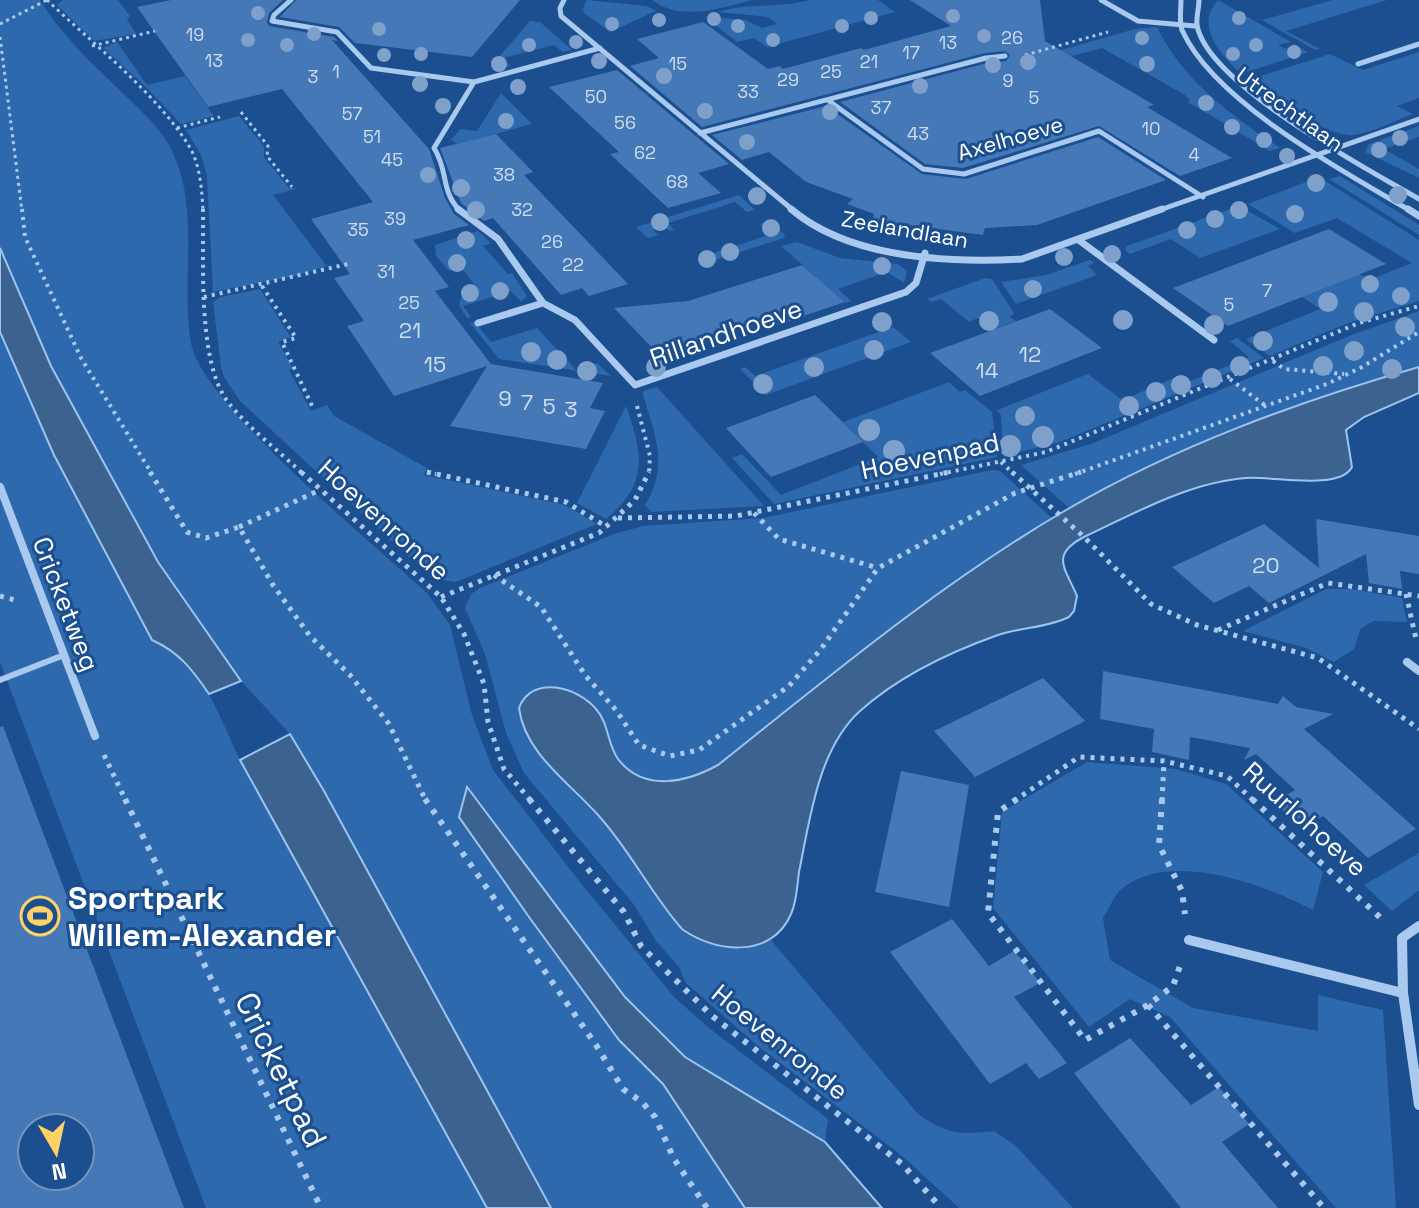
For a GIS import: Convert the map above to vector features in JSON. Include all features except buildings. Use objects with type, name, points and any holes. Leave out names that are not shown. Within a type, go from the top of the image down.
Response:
[{"type":"street","points":[[291,0],[274,15],[272,21],[337,32],[366,65],[378,69],[474,82],[600,48]]},
{"type":"street","name":"Zeelandlaan","points":[[564,0],[560,8],[561,16],[811,226],[829,236],[925,253],[1001,261],[1022,259],[1419,119]]},
{"type":"street","points":[[1101,0],[1138,21],[1195,26],[1194,10],[1199,0]]},
{"type":"street","points":[[1180,25],[1181,0]]},
{"type":"street","name":"Utrechtlaan","points":[[1180,25],[1195,53],[1233,94],[1320,156],[1419,216]]},
{"type":"street","name":"Utrechtlaan","points":[[1195,26],[1204,45],[1234,79],[1337,149],[1419,199]]},
{"type":"street","points":[[1358,64],[1419,44]]},
{"type":"street","points":[[700,133],[986,58],[1005,56]]},
{"type":"street","name":"Rillandhoeve","points":[[474,82],[434,148],[444,164],[447,195],[458,210],[498,239],[543,303],[575,320],[635,385],[906,292],[916,283],[925,253]]},
{"type":"street","name":"Axelhoeve","points":[[829,101],[923,169],[964,174],[1099,131],[1203,197]]},
{"type":"street","points":[[1080,241],[1214,340]]},
{"type":"street","points":[[478,323],[543,303]]},
{"type":"street","name":"Cricketweg","points":[[0,487],[95,736]]},
{"type":"street","points":[[1407,662],[1419,671]]},
{"type":"street","points":[[1419,926],[1402,938],[1403,993],[1419,1105]]},
{"type":"street","points":[[1189,940],[1403,993]]},
{"type":"lane","points":[[0,680],[64,655]]},
{"type":"path","points":[[0,24],[47,0]]},
{"type":"path","name":"Hoevenronde","points":[[47,0],[92,46],[144,92],[190,147],[199,173],[204,297],[211,368],[227,401],[320,490],[441,597],[464,634],[484,684],[488,722],[504,769],[624,912],[641,946],[711,1015],[902,1164],[941,1208]]},
{"type":"path","points":[[1005,56],[1023,56],[1117,29]]},
{"type":"path","points":[[92,46],[155,31]]},
{"type":"path","points":[[0,37],[25,237],[81,358],[187,532],[206,538],[239,527],[320,490]]},
{"type":"path","points":[[241,112],[268,146],[267,156],[292,187]]},
{"type":"path","points":[[177,128],[220,117]]},
{"type":"path","points":[[204,297],[348,264]]},
{"type":"path","points":[[262,286],[296,338],[282,342],[313,408]]},
{"type":"path","name":"Hoevenpad","points":[[618,518],[736,516],[1046,452],[1230,379],[1359,323],[1419,306]]},
{"type":"path","points":[[494,575],[541,607],[585,675],[616,710],[639,745],[656,754],[670,756],[699,750],[789,686],[821,649],[878,568],[1030,487],[1115,461],[1267,407],[1347,375],[1419,332]]},
{"type":"path","points":[[1272,361],[1284,369],[1347,375]]},
{"type":"path","points":[[1230,379],[1267,407]]},
{"type":"path","points":[[441,597],[599,533],[640,494],[651,460],[637,408],[635,385]]},
{"type":"path","points":[[1001,462],[1084,537],[1151,604],[1217,631],[1318,658],[1419,729]]},
{"type":"path","points":[[427,472],[566,502],[607,527]]},
{"type":"path","points":[[754,513],[779,539],[878,568]]},
{"type":"path","points":[[239,527],[273,585],[310,636],[350,675],[389,724],[424,798],[623,1089],[642,1102],[655,1117],[674,1159],[707,1208]]},
{"type":"path","points":[[1217,631],[1328,583],[1419,596]]},
{"type":"path","points":[[1406,594],[1419,650],[1407,662]]},
{"type":"path","name":"Cricketpad","points":[[95,736],[321,1208]]},
{"type":"path","name":"Ruurlohoeve","points":[[1164,761],[1159,845],[1182,891],[1189,940],[1173,986],[1148,1005],[1085,1040],[988,913],[998,812],[1079,757],[1164,761],[1227,776],[1402,938]]},
{"type":"path","points":[[1148,1005],[1324,1208]]},
{"type":"shaded area","points":[[0,0],[40,0],[70,40],[165,138],[179,168],[185,192],[188,217],[188,318],[191,343],[202,369],[256,436],[427,593],[450,625],[472,715],[493,770],[674,997],[709,1028],[828,1119],[825,1142],[685,1057],[625,997],[467,788],[460,817],[619,1040],[663,1084],[745,1208],[551,1208],[290,734],[241,681],[158,562],[51,366],[0,248]]},
{"type":"shaded area","points":[[63,0],[118,0],[130,16],[127,19],[136,34],[94,41],[57,5]]},
{"type":"shaded area","points":[[587,0],[647,6],[656,11],[610,32],[584,13]]},
{"type":"shaded area","points":[[652,0],[752,0],[688,12],[663,7]]},
{"type":"shaded area","points":[[810,0],[878,0],[895,12],[767,47],[754,38],[737,42],[705,17],[746,20],[762,28],[777,24],[768,17],[718,12]]},
{"type":"shaded area","points":[[1218,0],[1291,42],[1278,45],[1286,49],[1294,44],[1308,52],[1241,74],[1219,49],[1209,30],[1211,10]]},
{"type":"shaded area","points":[[1333,0],[1387,0],[1286,31],[1320,49],[1315,50],[1262,20]]},
{"type":"shaded area","points":[[530,21],[540,22],[572,50],[563,52],[554,45],[503,58],[510,66],[495,70],[491,66]]},
{"type":"shaded area","points":[[1157,27],[1180,64],[1210,96],[1280,148],[1270,151],[1188,102],[1190,100],[1185,95],[1102,48],[1071,56],[1026,60],[1135,29]]},
{"type":"shaded area","points":[[117,42],[147,85],[185,76],[214,116],[181,124],[103,48]]},
{"type":"shaded area","points":[[1419,52],[1419,98],[1397,106],[1413,114],[1354,135],[1330,130],[1316,123],[1287,105],[1254,78],[1330,54],[1363,70]]},
{"type":"shaded area","points":[[501,93],[532,124],[458,144],[451,140],[460,129],[477,131]]},
{"type":"shaded area","points":[[239,116],[264,146],[264,157],[289,188],[299,188],[273,195],[326,265],[332,264],[295,276],[213,292],[207,176],[201,155],[186,130]]},
{"type":"shaded area","points":[[1419,126],[1419,137],[1384,149],[1419,169],[1419,178],[1365,152],[1369,144]]},
{"type":"shaded area","points":[[1340,176],[1419,225],[1419,235],[1329,179]]},
{"type":"shaded area","points":[[1319,177],[1419,240],[1419,301],[1348,323],[1270,356],[1246,339],[1320,309],[1279,281],[1335,259],[1369,280],[1412,263],[1337,218],[1295,233],[1248,204]]},
{"type":"shaded area","points":[[739,195],[755,210],[747,212],[735,202],[668,223],[674,230],[670,231],[664,226],[653,230],[658,235],[648,238],[636,227]]},
{"type":"shaded area","points":[[1239,206],[1280,229],[1200,258],[1171,239],[1130,254],[1125,250],[1127,246]]},
{"type":"shaded area","points":[[769,221],[785,235],[784,238],[706,263],[698,258],[772,234],[760,224]]},
{"type":"shaded area","points":[[478,231],[491,243],[483,246],[508,274],[512,273],[527,296],[521,302],[511,291],[463,306],[471,317],[467,318],[459,305],[464,288],[474,284],[461,267],[449,271],[436,256],[435,245]]},
{"type":"shaded area","points":[[797,242],[840,258],[898,264],[907,271],[904,283],[887,272],[838,289],[851,301],[846,303],[781,246]]},
{"type":"shaded area","points":[[0,248],[51,366],[158,562],[241,681],[209,694],[184,662],[152,640],[54,455],[0,332]]},
{"type":"shaded area","points":[[1090,260],[1094,263],[1088,266],[1097,275],[1016,304],[1001,282],[1046,275]]},
{"type":"shaded area","points":[[985,278],[992,279],[1014,313],[1010,317],[1016,321],[992,330],[978,318],[969,322],[941,299],[932,302],[927,299]]},
{"type":"shaded area","points":[[260,289],[291,337],[278,342],[311,411],[327,405],[334,416],[427,468],[424,475],[565,505],[597,524],[456,582],[440,580],[412,560],[240,401],[224,377],[213,302],[220,297]]},
{"type":"shaded area","points":[[1419,311],[1419,367],[1257,420],[1161,460],[1069,508],[1021,465],[1091,444],[1349,336]]},
{"type":"shaded area","points":[[475,322],[491,342],[537,328],[576,370],[597,363],[611,376],[499,359],[470,323]]},
{"type":"shaded area","points":[[893,327],[911,342],[766,395],[740,369],[745,367],[755,376]]},
{"type":"shaded area","points":[[0,332],[54,455],[152,639],[184,661],[206,690],[240,760],[487,1208],[206,1208],[0,662]]},
{"type":"shaded area","points":[[1237,338],[1264,358],[1060,442],[1003,456],[1001,416],[997,410],[1088,374],[1122,400],[1174,378],[1186,383],[1249,357],[1230,341]]},
{"type":"shaded area","points":[[1419,367],[1419,393],[1364,417],[1346,430],[1352,467],[1345,474],[1334,479],[1304,481],[1246,478],[1204,486],[1163,500],[1084,537],[1073,544],[1064,556],[1065,570],[1077,596],[1074,611],[1069,617],[998,635],[962,649],[908,676],[860,711],[834,745],[825,765],[807,830],[791,914],[782,929],[771,939],[757,945],[726,947],[695,937],[682,929],[610,829],[539,753],[523,724],[519,708],[525,697],[544,688],[567,690],[596,709],[618,759],[640,777],[680,780],[706,771],[718,765],[930,599],[1066,510],[1150,466],[1238,428],[1328,395]]},
{"type":"shaded area","points":[[949,382],[960,392],[965,390],[992,412],[997,457],[774,504],[732,458],[742,454],[781,495],[878,457],[843,422]]},
{"type":"shaded area","points":[[657,387],[764,506],[651,512],[645,505],[656,477],[658,450],[643,391]]},
{"type":"shaded area","points":[[626,406],[638,454],[636,481],[620,506],[606,519],[577,503]]},
{"type":"shaded area","points":[[992,470],[1000,471],[1052,518],[924,606],[718,765],[706,771],[666,781],[639,776],[627,769],[617,758],[601,719],[586,699],[571,788],[599,816],[682,929],[740,949],[771,940],[918,1114],[954,1132],[994,1131],[1016,1146],[1073,1208],[959,1208],[901,1155],[758,1046],[686,983],[679,967],[656,941],[635,906],[524,773],[506,733],[485,654],[465,608],[471,594],[480,588],[614,534],[643,526],[763,518]]},
{"type":"shaded area","points":[[1326,589],[1351,589],[1402,598],[1407,622],[1374,621],[1361,628],[1354,649],[1334,662],[1306,648],[1243,631]]},
{"type":"shaded area","points":[[290,734],[551,1208],[487,1208],[240,760]]},
{"type":"shaded area","points":[[1087,762],[1176,769],[1226,784],[1323,872],[1313,910],[1271,891],[1219,875],[1168,871],[1144,876],[1121,890],[1103,918],[1110,960],[1193,1008],[1318,1031],[1318,995],[1383,1010],[1396,1208],[1336,1208],[1170,1017],[1130,999],[1089,1027],[993,908],[1002,812]]},
{"type":"shaded area","points":[[467,787],[625,997],[685,1057],[825,1142],[882,1208],[745,1208],[663,1084],[619,1040],[459,817]]},
{"type":"shaded area","points":[[1419,853],[1419,890],[1392,911],[1364,885]]},
{"type":"place","name":"Sportpark Willem-Alexander","points":[[40,916]]}]
